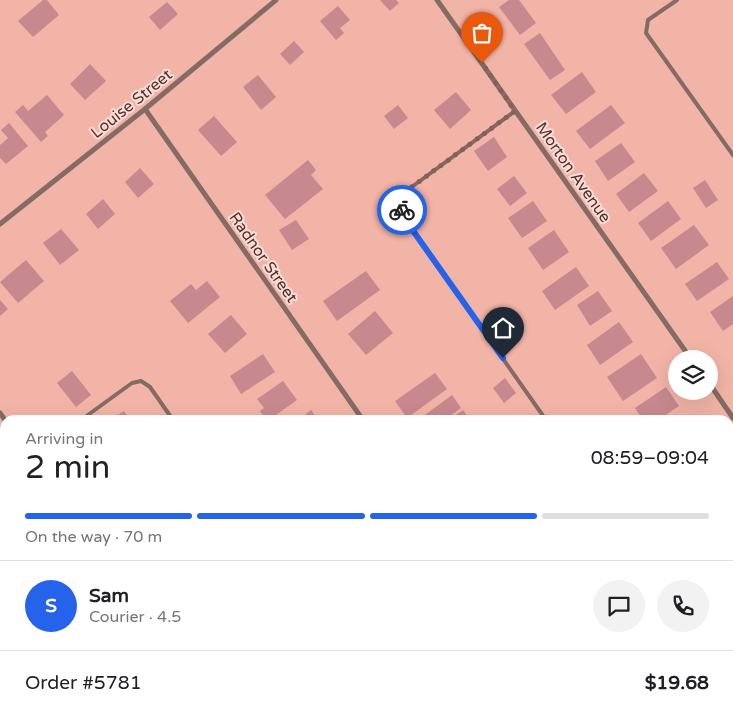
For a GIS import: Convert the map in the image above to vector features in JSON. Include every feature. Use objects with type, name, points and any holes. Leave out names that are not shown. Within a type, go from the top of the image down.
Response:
[{"type":"street","name":"Louise Street","points":[[0,224],[276,0]]},
{"type":"street","name":"Morton Avenue","points":[[437,0],[685,350]]},
{"type":"street","name":"Radnor Street","points":[[144,109],[359,415]]},
{"type":"street","points":[[718,396],[731,415]]},
{"type":"lane","points":[[677,0],[648,20],[646,33],[733,155]]},
{"type":"lane","points":[[515,111],[409,189],[402,198],[401,208],[404,218],[542,415]]},
{"type":"lane","points":[[88,415],[132,383],[141,381],[150,387],[170,415]]},
{"type":"building","points":[[43,0],[47,0],[59,15],[33,37],[18,21]]},
{"type":"building","points":[[380,0],[396,0],[399,3],[390,11]]},
{"type":"building","points":[[509,0],[519,0],[536,23],[520,35],[499,7]]},
{"type":"building","points":[[167,2],[178,14],[160,30],[149,17]]},
{"type":"building","points":[[338,6],[350,20],[340,28],[344,33],[336,40],[320,21]]},
{"type":"building","points":[[540,33],[565,70],[550,80],[524,44]]},
{"type":"building","points":[[294,41],[304,52],[290,65],[280,54]]},
{"type":"building","points":[[90,64],[106,81],[85,100],[70,84]]},
{"type":"building","points":[[582,72],[596,92],[566,114],[551,95]]},
{"type":"building","points":[[258,75],[276,97],[261,110],[243,87]]},
{"type":"building","points":[[456,92],[471,110],[450,129],[434,110]]},
{"type":"building","points":[[47,95],[64,115],[45,132],[48,136],[41,142],[15,112],[23,105],[28,111]]},
{"type":"building","points":[[398,105],[408,118],[394,129],[384,116]]},
{"type":"building","points":[[611,105],[625,123],[590,149],[576,131]]},
{"type":"building","points":[[214,116],[237,142],[221,156],[198,130]]},
{"type":"building","points":[[9,123],[28,146],[6,164],[0,158],[0,145],[8,138],[1,130]]},
{"type":"building","points":[[494,137],[507,157],[488,171],[474,151]]},
{"type":"building","points":[[621,143],[635,162],[608,181],[595,161]]},
{"type":"building","points":[[308,160],[316,170],[311,175],[323,189],[285,219],[265,195]]},
{"type":"building","points":[[140,168],[154,184],[138,198],[125,182]]},
{"type":"building","points":[[644,173],[658,191],[629,212],[616,194]]},
{"type":"building","points":[[514,176],[527,193],[510,206],[497,189]]},
{"type":"building","points":[[705,180],[718,200],[706,208],[693,188]]},
{"type":"building","points":[[103,199],[115,214],[98,229],[86,214]]},
{"type":"building","points":[[533,201],[547,221],[522,238],[508,218]]},
{"type":"building","points":[[668,201],[681,219],[651,241],[638,223]]},
{"type":"building","points":[[296,220],[309,239],[292,250],[279,230]]},
{"type":"building","points":[[694,225],[709,245],[676,269],[661,248]]},
{"type":"building","points":[[61,229],[79,250],[60,265],[43,243]]},
{"type":"building","points":[[554,230],[569,252],[543,270],[528,248]]},
{"type":"building","points":[[26,260],[44,281],[18,303],[0,282]]},
{"type":"building","points":[[717,262],[729,279],[697,301],[685,284]]},
{"type":"building","points":[[576,267],[589,286],[555,310],[542,291]]},
{"type":"building","points":[[366,271],[380,290],[337,321],[323,301]]},
{"type":"building","points":[[207,281],[220,297],[188,323],[170,301],[191,284],[196,290]]},
{"type":"building","points":[[598,291],[612,311],[590,326],[577,305]]},
{"type":"building","points":[[733,296],[733,324],[723,331],[710,312]]},
{"type":"building","points":[[0,300],[8,309],[0,316]]},
{"type":"building","points":[[375,311],[393,333],[366,355],[348,334]]},
{"type":"building","points":[[231,315],[247,334],[225,353],[208,334]]},
{"type":"building","points":[[619,322],[633,342],[600,365],[587,345]]},
{"type":"building","points":[[263,354],[275,372],[241,394],[230,376]]},
{"type":"building","points":[[641,354],[657,378],[623,401],[607,377]]},
{"type":"building","points":[[72,371],[91,395],[76,407],[57,383]]},
{"type":"building","points":[[435,373],[447,389],[411,415],[405,415],[395,401]]},
{"type":"building","points":[[505,378],[516,393],[504,403],[493,388]]},
{"type":"building","points":[[283,381],[297,400],[276,415],[263,415],[260,411],[264,408],[257,399]]},
{"type":"building","points":[[666,387],[668,390],[668,400],[675,400],[679,406],[666,415],[640,415],[635,408]]},
{"type":"building","points":[[452,395],[461,408],[452,415],[425,415]]},
{"type":"building","points":[[311,410],[314,415],[305,415]]},
{"type":"building","points":[[463,410],[466,415],[456,415]]},
{"type":"building","points":[[124,411],[127,415],[118,415]]},
{"type":"way so far","points":[[402,210],[402,198],[409,189],[515,111],[482,63]]},
{"type":"route","points":[[402,210],[404,218],[503,358]]}]
